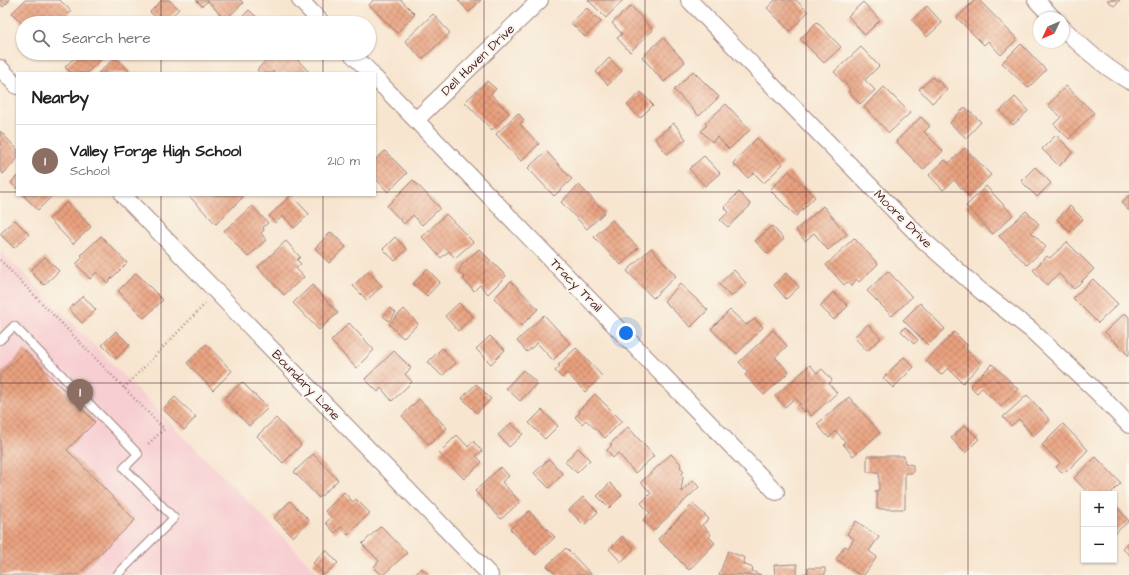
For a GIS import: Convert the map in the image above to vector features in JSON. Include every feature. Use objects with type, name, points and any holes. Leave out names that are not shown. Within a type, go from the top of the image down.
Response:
[{"type":"street","points":[[300,0],[315,16]]},
{"type":"street","name":"Dell Haven Drive","points":[[416,120],[540,0]]},
{"type":"street","name":"Moore Drive","points":[[689,0],[922,239],[982,292],[1030,329],[1097,392],[1129,425]]},
{"type":"street","points":[[1036,0],[1047,12]]},
{"type":"street","points":[[1069,34],[1088,53],[1112,71],[1129,81]]},
{"type":"street","points":[[358,60],[369,72]]},
{"type":"street","points":[[0,68],[16,85]]},
{"type":"street","name":"Tracy Trail","points":[[376,79],[776,492]]},
{"type":"street","name":"Boundary Lane","points":[[124,196],[490,575]]},
{"type":"lane","points":[[0,340],[14,326],[138,454],[124,468],[174,518],[117,575]]},
{"type":"path","points":[[0,260],[164,429],[138,454]]},
{"type":"path","points":[[124,388],[206,304]]},
{"type":"shaded area","points":[[0,250],[320,575],[0,575]]},
{"type":"building","points":[[0,0],[10,0],[3,7],[0,4]]},
{"type":"building","points":[[25,0],[60,0],[71,11],[66,16],[39,15],[16,17],[12,13]]},
{"type":"building","points":[[162,0],[169,0],[179,9],[172,16],[154,16],[150,12]]},
{"type":"building","points":[[196,0],[241,0],[243,3],[229,16],[221,16],[208,1],[202,6]]},
{"type":"building","points":[[373,0],[401,0],[415,14],[397,33],[369,5]]},
{"type":"building","points":[[458,0],[481,0],[469,12]]},
{"type":"building","points":[[588,0],[623,0],[606,18]]},
{"type":"building","points":[[775,0],[796,0],[808,12],[790,31],[767,8]]},
{"type":"building","points":[[975,0],[979,0],[1017,39],[1001,55],[988,41],[984,45],[957,18]]},
{"type":"building","points":[[1107,0],[1120,0],[1114,6]]},
{"type":"building","points":[[863,2],[880,20],[865,35],[848,16]]},
{"type":"building","points":[[631,6],[653,30],[630,52],[617,38],[622,34],[612,23]]},
{"type":"building","points":[[927,6],[942,23],[927,37],[912,20]]},
{"type":"building","points":[[587,8],[601,22],[585,37],[571,23]]},
{"type":"building","points":[[249,10],[255,16],[243,16]]},
{"type":"building","points":[[433,14],[450,33],[422,59],[405,41]]},
{"type":"building","points":[[817,22],[841,47],[824,63],[800,39]]},
{"type":"building","points":[[663,38],[685,62],[664,82],[642,57]]},
{"type":"building","points":[[1021,44],[1046,70],[1028,88],[1002,63]]},
{"type":"building","points":[[861,47],[879,66],[865,80],[875,90],[860,104],[848,91],[850,89],[834,72]]},
{"type":"building","points":[[609,58],[622,71],[608,85],[596,72]]},
{"type":"building","points":[[72,60],[100,60],[88,72],[70,72],[65,67]]},
{"type":"building","points":[[113,60],[119,60],[130,72],[99,72]]},
{"type":"building","points":[[266,60],[298,60],[309,72],[259,72],[257,70]]},
{"type":"building","points":[[693,71],[719,97],[699,116],[674,90]]},
{"type":"building","points":[[933,77],[936,81],[938,80],[947,90],[932,103],[919,89]]},
{"type":"building","points":[[487,81],[496,89],[491,94],[509,113],[492,130],[465,102]]},
{"type":"building","points":[[1066,86],[1094,113],[1069,139],[1054,124],[1061,117],[1048,105]]},
{"type":"building","points":[[884,87],[910,113],[889,133],[864,107]]},
{"type":"building","points":[[641,92],[653,105],[640,118],[627,105]]},
{"type":"building","points":[[1015,97],[1028,111],[1013,125],[1000,111]]},
{"type":"building","points":[[726,104],[750,130],[729,149],[717,137],[712,142],[701,131],[707,125],[705,123]]},
{"type":"building","points":[[965,107],[981,122],[966,138],[950,123]]},
{"type":"building","points":[[518,113],[524,120],[520,124],[539,144],[521,161],[496,134]]},
{"type":"building","points":[[921,117],[930,126],[924,132],[943,151],[923,170],[896,141]]},
{"type":"building","points":[[674,123],[686,139],[667,154],[655,138]]},
{"type":"building","points":[[0,131],[16,148],[16,160],[3,174],[0,170]]},
{"type":"building","points":[[1056,135],[1073,152],[1059,166],[1042,149]]},
{"type":"building","points":[[757,138],[783,164],[764,183],[754,173],[748,178],[733,163]]},
{"type":"building","points":[[965,148],[991,175],[969,196],[954,180],[943,190],[929,175],[945,160],[949,163]]},
{"type":"building","points":[[385,151],[407,173],[388,192],[376,179],[376,159]]},
{"type":"building","points":[[546,151],[572,179],[554,196],[528,168]]},
{"type":"building","points":[[704,156],[720,173],[705,186],[689,169]]},
{"type":"building","points":[[1035,167],[1051,183],[1037,197],[1021,181]]},
{"type":"building","points":[[789,171],[815,197],[796,216],[770,190]]},
{"type":"building","points":[[16,177],[16,188],[11,183]]},
{"type":"building","points":[[413,180],[440,208],[422,225],[413,215],[404,224],[387,206]]},
{"type":"building","points":[[579,185],[605,212],[587,229],[561,202]]},
{"type":"building","points":[[986,186],[1013,215],[993,234],[966,206]]},
{"type":"building","points":[[739,192],[751,205],[728,227],[720,220],[729,212],[724,207]]},
{"type":"building","points":[[1129,195],[1129,211],[1121,203]]},
{"type":"building","points":[[24,196],[52,196],[38,210]]},
{"type":"building","points":[[189,196],[243,197],[216,224]]},
{"type":"building","points":[[290,196],[292,196],[309,214],[294,228],[283,216],[275,223],[269,216]]},
{"type":"building","points":[[67,202],[91,227],[73,244],[49,219]]},
{"type":"building","points":[[252,206],[268,223],[263,227],[264,230],[261,233],[266,240],[248,257],[224,231]]},
{"type":"building","points":[[823,206],[847,234],[828,250],[814,233],[805,241],[796,230]]},
{"type":"building","points":[[1070,206],[1083,219],[1070,232],[1057,219]]},
{"type":"building","points":[[1026,211],[1039,224],[1031,232],[1046,247],[1027,265],[999,236]]},
{"type":"building","points":[[446,214],[473,242],[455,258],[449,251],[441,258],[422,237]]},
{"type":"building","points":[[15,220],[29,234],[14,248],[0,234]]},
{"type":"building","points":[[612,220],[638,248],[621,265],[594,237]]},
{"type":"building","points":[[772,226],[784,239],[768,254],[755,241]]},
{"type":"building","points":[[331,232],[346,247],[329,263],[315,248]]},
{"type":"building","points":[[101,236],[127,263],[107,283],[97,272],[90,279],[76,264],[83,257],[81,255]]},
{"type":"building","points":[[395,237],[407,249],[395,261],[383,249]]},
{"type":"building","points":[[854,238],[878,264],[859,282],[856,279],[852,287],[847,282],[844,285],[826,265]]},
{"type":"building","points":[[286,241],[300,257],[297,260],[301,264],[296,268],[304,277],[284,295],[258,267]]},
{"type":"building","points":[[1067,242],[1094,269],[1074,289],[1059,274],[1047,285],[1033,270],[1047,256],[1049,258],[1051,257]]},
{"type":"building","points":[[651,248],[676,276],[653,298],[627,271]]},
{"type":"building","points":[[479,249],[506,276],[488,294],[480,285],[474,291],[463,279],[465,278],[458,272],[462,265]]},
{"type":"building","points":[[45,257],[59,271],[44,285],[30,271]]},
{"type":"building","points":[[427,269],[440,282],[427,296],[413,284]]},
{"type":"building","points":[[734,270],[746,283],[731,297],[719,284]]},
{"type":"building","points":[[368,271],[382,286],[367,300],[353,286]]},
{"type":"building","points":[[888,271],[912,297],[892,316],[867,291]]},
{"type":"building","points":[[136,273],[163,300],[144,318],[118,291]]},
{"type":"building","points":[[786,273],[799,287],[786,299],[774,285]]},
{"type":"building","points":[[1093,279],[1118,304],[1098,323],[1073,298]]},
{"type":"building","points":[[511,281],[538,309],[521,326],[494,298]]},
{"type":"building","points":[[680,284],[708,310],[691,327],[664,301]]},
{"type":"building","points":[[312,285],[338,313],[319,330],[293,303]]},
{"type":"building","points":[[833,292],[848,306],[834,320],[820,306]]},
{"type":"building","points":[[83,296],[96,310],[82,323],[69,309]]},
{"type":"building","points":[[459,303],[473,317],[458,331],[445,316]]},
{"type":"building","points":[[920,303],[945,329],[928,345],[903,320]]},
{"type":"building","points":[[390,308],[396,313],[389,321],[383,316]]},
{"type":"building","points":[[404,309],[418,324],[403,338],[389,324]]},
{"type":"building","points":[[730,310],[746,325],[755,319],[763,327],[737,354],[711,329]]},
{"type":"building","points":[[1125,313],[1129,317],[1129,356],[1105,332]]},
{"type":"building","points":[[544,315],[570,343],[553,360],[537,343],[527,352],[517,341]]},
{"type":"building","points":[[349,323],[374,350],[356,368],[331,341]]},
{"type":"building","points":[[868,324],[881,338],[867,351],[854,337]]},
{"type":"building","points":[[905,327],[918,340],[914,344],[901,331]]},
{"type":"building","points":[[773,330],[787,346],[775,357],[789,372],[764,395],[745,375],[748,372],[739,362]]},
{"type":"building","points":[[116,331],[130,345],[116,359],[102,345]]},
{"type":"building","points":[[954,332],[967,345],[966,349],[981,364],[963,383],[948,368],[941,375],[926,361]]},
{"type":"building","points":[[490,336],[505,350],[491,364],[476,349]]},
{"type":"building","points":[[206,344],[232,371],[213,390],[187,363]]},
{"type":"building","points":[[442,348],[456,363],[442,376],[428,362]]},
{"type":"building","points":[[576,348],[602,376],[585,392],[567,373],[562,378],[555,371],[560,366],[558,365]]},
{"type":"building","points":[[25,350],[95,422],[67,450],[135,520],[78,575],[0,575],[0,375]]},
{"type":"building","points":[[394,351],[411,368],[405,374],[412,382],[392,401],[381,388],[378,392],[365,379]]},
{"type":"building","points":[[904,357],[914,367],[893,388],[883,378]]},
{"type":"building","points":[[992,364],[1018,389],[1001,407],[982,388],[977,393],[970,386]]},
{"type":"building","points":[[810,365],[817,373],[822,369],[832,380],[829,384],[837,393],[811,416],[806,410],[804,412],[798,406],[800,404],[795,398],[785,407],[775,396]]},
{"type":"building","points":[[523,370],[537,383],[520,401],[506,388]]},
{"type":"building","points":[[242,382],[268,408],[249,426],[224,399]]},
{"type":"building","points":[[476,384],[491,399],[477,413],[462,398]]},
{"type":"building","points":[[595,394],[622,421],[605,438],[586,420],[582,424],[575,417],[580,413],[578,411]]},
{"type":"building","points":[[1027,395],[1050,420],[1033,436],[1019,419],[1011,426],[1003,417]]},
{"type":"building","points":[[175,397],[196,417],[184,430],[163,409]]},
{"type":"building","points":[[849,397],[880,433],[853,456],[843,444],[845,442],[836,431],[829,438],[817,424]]},
{"type":"building","points":[[419,399],[447,428],[429,445],[402,416]]},
{"type":"building","points":[[542,410],[558,426],[545,439],[529,423]]},
{"type":"building","points":[[276,418],[301,445],[283,463],[257,436]]},
{"type":"building","points":[[511,423],[523,434],[509,447],[498,435]]},
{"type":"building","points":[[1063,424],[1088,450],[1067,471],[1062,472],[1056,467],[1060,463],[1042,445]]},
{"type":"building","points":[[965,425],[979,439],[965,453],[951,438]]},
{"type":"building","points":[[628,427],[654,456],[635,473],[618,453],[613,458],[607,450],[612,445],[610,444]]},
{"type":"building","points":[[457,435],[468,447],[473,441],[482,451],[476,456],[482,462],[464,479],[439,453]]},
{"type":"building","points":[[578,448],[590,460],[577,473],[565,462]]},
{"type":"building","points":[[313,454],[338,480],[319,498],[294,472]]},
{"type":"building","points":[[671,454],[681,464],[680,467],[684,471],[681,475],[683,477],[681,492],[693,480],[699,487],[653,531],[643,520],[650,513],[641,503],[651,493],[641,482]]},
{"type":"building","points":[[867,456],[904,456],[905,463],[913,465],[913,473],[905,473],[905,509],[877,509],[877,493],[875,491],[879,490],[879,472],[867,472]]},
{"type":"building","points":[[1096,457],[1121,483],[1113,491],[1086,491],[1074,478]]},
{"type":"building","points":[[549,459],[563,474],[549,488],[534,473]]},
{"type":"building","points":[[501,467],[509,476],[502,482],[520,502],[501,519],[475,491]]},
{"type":"building","points":[[610,483],[622,495],[609,508],[597,496]]},
{"type":"building","points":[[344,492],[353,502],[356,499],[370,513],[348,535],[341,527],[335,533],[326,523],[331,517],[325,511]]},
{"type":"building","points":[[583,497],[598,512],[584,525],[569,510]]},
{"type":"building","points":[[290,501],[309,520],[293,537],[274,518]]},
{"type":"building","points":[[693,504],[709,519],[702,525],[711,534],[709,537],[715,543],[689,570],[658,539]]},
{"type":"building","points":[[1118,508],[1129,521],[1117,531],[1117,527]]},
{"type":"building","points":[[529,511],[555,537],[536,555],[510,529]]},
{"type":"building","points":[[856,521],[879,537],[869,551],[877,557],[864,575],[859,575],[836,559],[845,546],[848,548],[854,539],[847,534]]},
{"type":"building","points":[[381,526],[407,553],[383,575],[374,567],[379,561],[362,544]]},
{"type":"building","points":[[622,536],[634,549],[621,562],[609,549]]},
{"type":"building","points":[[1129,542],[1129,555],[1122,548]]},
{"type":"building","points":[[566,548],[592,575],[556,575],[547,566]]},
{"type":"building","points":[[326,550],[338,563],[324,575],[313,563]]},
{"type":"building","points":[[728,551],[745,558],[743,564],[753,568],[752,571],[761,575],[719,575]]},
{"type":"building","points":[[797,564],[797,575],[775,575],[774,565]]},
{"type":"building","points":[[422,568],[428,575],[415,575]]},
{"type":"building","points":[[808,568],[825,568],[825,575],[801,575],[808,573]]},
{"type":"place","name":"Valley Forge High School","points":[[80,412]]}]
